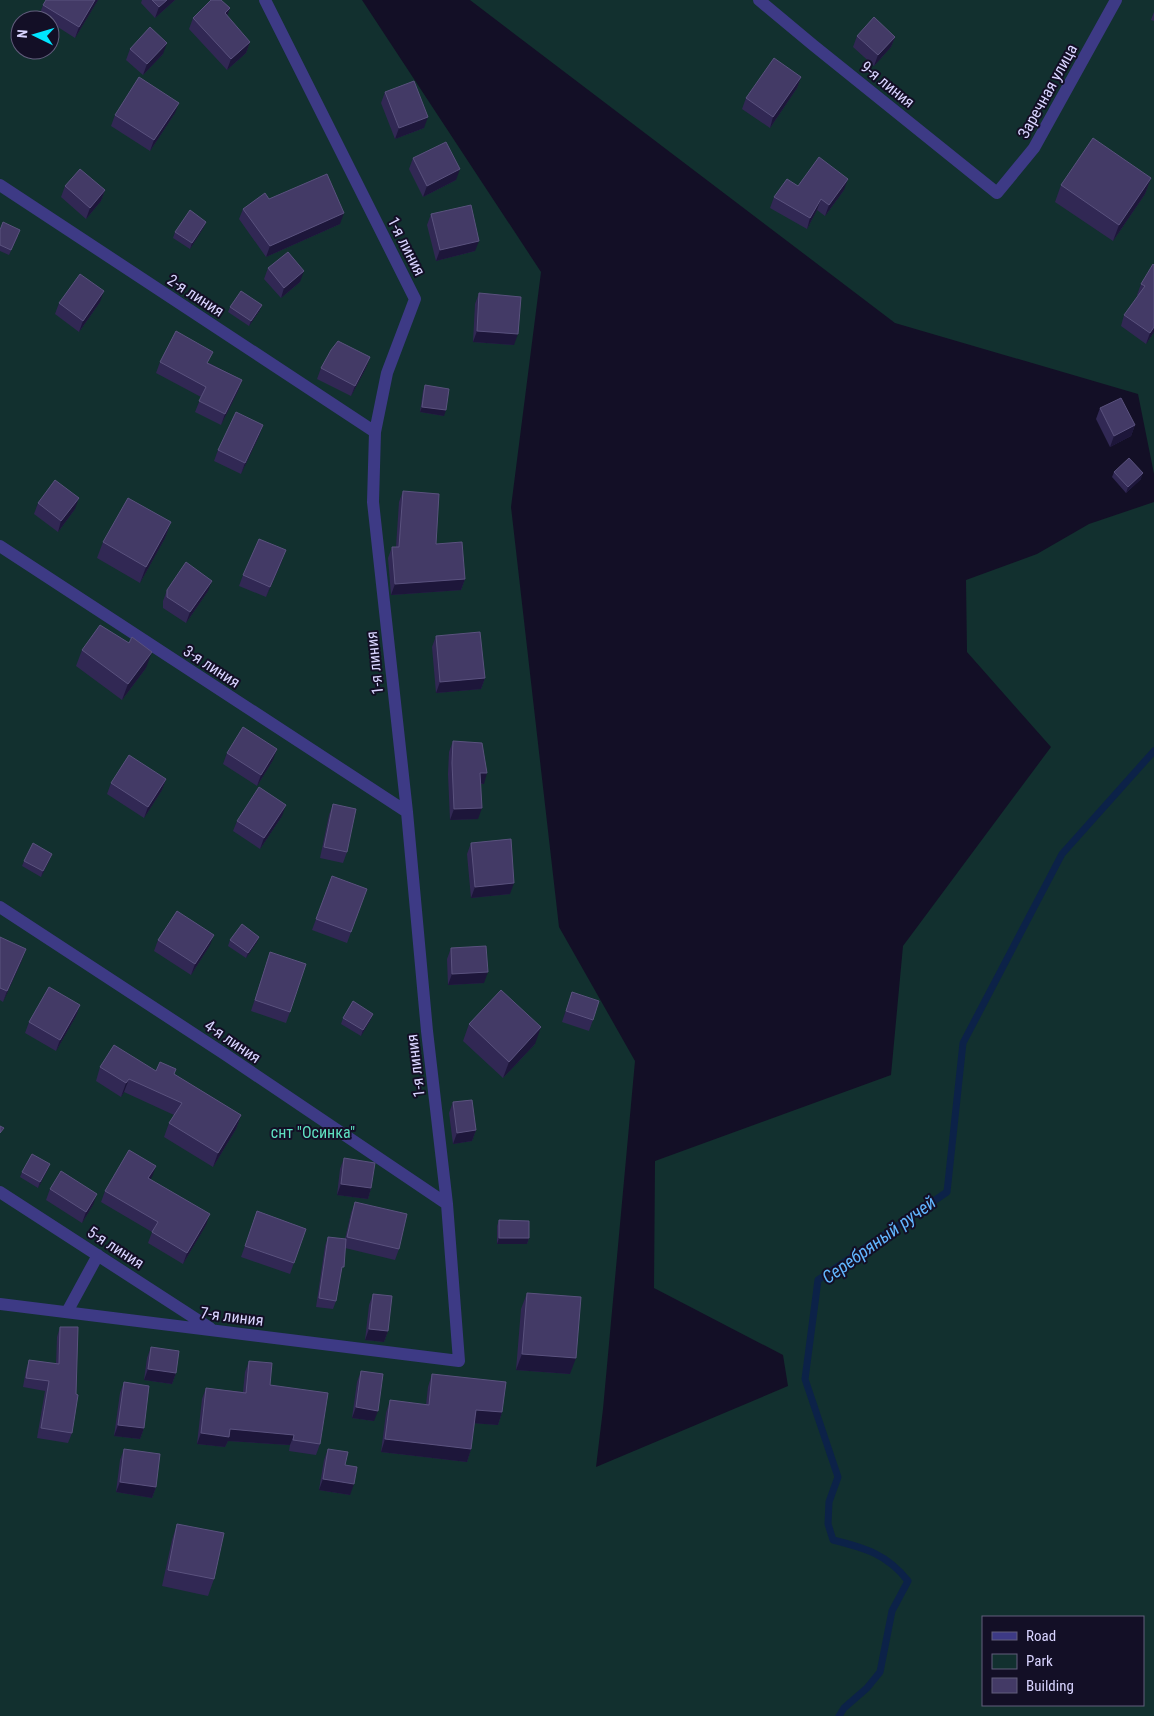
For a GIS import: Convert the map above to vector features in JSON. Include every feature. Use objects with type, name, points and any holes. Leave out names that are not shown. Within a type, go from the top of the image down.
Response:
[{"type":"street","name":"1-я линия","points":[[265,0],[415,299],[387,373],[375,432],[373,502],[427,1031],[447,1204],[460,1361]]},
{"type":"street","name":"9-я линия","points":[[759,0],[997,193]]},
{"type":"street","name":"Заречная улица","points":[[997,193],[1034,148],[1116,0]]},
{"type":"street","name":"2-я линия","points":[[0,185],[375,432]]},
{"type":"street","name":"3-я линия","points":[[0,546],[406,812]]},
{"type":"street","name":"4-я линия","points":[[0,907],[218,1050],[447,1204]]},
{"type":"street","name":"5-я линия","points":[[0,1192],[213,1330]]},
{"type":"street","points":[[67,1312],[98,1255]]},
{"type":"street","name":"7-я линия","points":[[0,1304],[460,1361]]},
{"type":"green space","name":"снт \"Осинка\"","points":[[0,0],[362,0],[541,272],[511,507],[559,927],[635,1061],[596,1467],[788,1386],[783,1355],[654,1288],[655,1161],[891,1075],[903,946],[1051,747],[967,652],[966,580],[1037,554],[1089,524],[1154,502],[1154,1716],[0,1716]]},
{"type":"green space","points":[[470,0],[1154,0],[1154,474],[1138,394],[895,323]]},
{"type":"building","points":[[46,0],[95,0],[79,27],[60,15],[60,10],[51,10],[43,5]]},
{"type":"building","points":[[152,0],[167,0],[159,7]]},
{"type":"building","points":[[211,0],[221,0],[230,8],[225,13],[250,42],[231,59],[193,18]]},
{"type":"building","points":[[874,17],[895,37],[878,55],[857,36]]},
{"type":"building","points":[[150,27],[167,43],[147,64],[130,49]]},
{"type":"building","points":[[774,58],[801,77],[773,117],[746,98]]},
{"type":"building","points":[[139,77],[179,103],[154,140],[115,115]]},
{"type":"building","points":[[414,81],[428,117],[399,128],[385,92]]},
{"type":"building","points":[[1093,138],[1151,178],[1119,225],[1061,185]]},
{"type":"building","points":[[446,142],[460,169],[427,186],[413,158]]},
{"type":"building","points":[[819,157],[848,179],[829,205],[821,199],[810,218],[774,197],[787,179],[798,186]]},
{"type":"building","points":[[80,169],[105,190],[90,208],[65,186]]},
{"type":"building","points":[[327,174],[344,213],[270,246],[243,209],[265,193],[269,199]]},
{"type":"building","points":[[471,205],[479,241],[440,250],[431,214]]},
{"type":"building","points":[[190,210],[206,222],[192,243],[175,232]]},
{"type":"building","points":[[3,222],[20,230],[11,250],[0,245],[0,230]]},
{"type":"building","points":[[288,252],[304,271],[284,288],[268,268]]},
{"type":"building","points":[[1153,264],[1154,327],[1150,333],[1124,315],[1145,286],[1141,284]]},
{"type":"building","points":[[80,274],[104,291],[83,321],[59,303]]},
{"type":"building","points":[[241,291],[262,305],[251,321],[230,307]]},
{"type":"building","points":[[479,293],[521,297],[518,334],[477,331]]},
{"type":"building","points":[[176,331],[213,352],[207,363],[242,380],[225,414],[199,401],[206,387],[160,362]]},
{"type":"building","points":[[338,341],[370,357],[355,386],[321,368]]},
{"type":"building","points":[[425,385],[449,389],[446,410],[422,407]]},
{"type":"building","points":[[1121,398],[1135,425],[1114,436],[1100,408]]},
{"type":"building","points":[[236,412],[263,425],[245,463],[218,450]]},
{"type":"building","points":[[1129,458],[1143,473],[1128,487],[1114,472]]},
{"type":"building","points":[[55,480],[79,498],[61,521],[38,503]]},
{"type":"building","points":[[403,491],[439,494],[436,544],[462,542],[465,579],[395,584],[392,547],[399,547]]},
{"type":"building","points":[[128,498],[171,522],[146,567],[103,542]]},
{"type":"building","points":[[259,539],[286,550],[270,587],[243,575]]},
{"type":"building","points":[[186,562],[212,581],[190,612],[167,597],[167,590]]},
{"type":"building","points":[[100,625],[129,643],[132,637],[152,652],[128,684],[82,650]]},
{"type":"building","points":[[480,632],[485,678],[440,682],[436,636]]},
{"type":"building","points":[[243,727],[277,749],[261,775],[227,753]]},
{"type":"building","points":[[453,741],[482,743],[487,773],[480,773],[482,808],[454,809]]},
{"type":"building","points":[[129,755],[166,779],[148,807],[111,783]]},
{"type":"building","points":[[259,787],[286,805],[264,838],[237,821]]},
{"type":"building","points":[[333,804],[356,809],[347,852],[324,847]]},
{"type":"building","points":[[511,839],[514,883],[475,887],[471,843]]},
{"type":"building","points":[[33,843],[52,854],[43,871],[24,861]]},
{"type":"building","points":[[332,876],[367,889],[351,932],[316,919]]},
{"type":"building","points":[[177,911],[214,935],[195,964],[158,940]]},
{"type":"building","points":[[242,924],[259,937],[248,953],[230,940]]},
{"type":"building","points":[[0,937],[26,949],[7,991],[0,988]]},
{"type":"building","points":[[486,946],[488,972],[452,974],[451,948]]},
{"type":"building","points":[[270,952],[306,964],[290,1012],[255,1000]]},
{"type":"building","points":[[49,987],[80,1005],[60,1040],[29,1022]]},
{"type":"building","points":[[501,990],[541,1027],[509,1062],[469,1024]]},
{"type":"building","points":[[572,992],[599,1001],[593,1020],[566,1011]]},
{"type":"building","points":[[353,1001],[373,1014],[363,1030],[343,1018]]},
{"type":"building","points":[[114,1045],[156,1071],[160,1062],[176,1069],[174,1074],[241,1115],[218,1153],[169,1123],[182,1103],[129,1079],[126,1083],[100,1067]]},
{"type":"building","points":[[472,1100],[476,1130],[457,1133],[453,1102]]},
{"type":"building","points":[[129,1150],[156,1166],[148,1178],[210,1214],[187,1253],[152,1232],[158,1222],[105,1191]]},
{"type":"building","points":[[32,1154],[50,1164],[40,1182],[22,1172]]},
{"type":"building","points":[[344,1158],[375,1163],[371,1188],[341,1184]]},
{"type":"building","points":[[61,1171],[97,1194],[86,1212],[50,1189]]},
{"type":"building","points":[[355,1202],[407,1214],[399,1249],[347,1237]]},
{"type":"building","points":[[257,1211],[306,1229],[294,1263],[245,1246]]},
{"type":"building","points":[[499,1220],[529,1221],[529,1238],[499,1238]]},
{"type":"building","points":[[328,1237],[346,1239],[344,1267],[342,1267],[336,1301],[319,1298]]},
{"type":"building","points":[[527,1293],[581,1297],[576,1358],[522,1354]]},
{"type":"building","points":[[373,1294],[392,1296],[388,1331],[369,1329]]},
{"type":"building","points":[[60,1327],[78,1327],[76,1394],[78,1395],[72,1433],[41,1428],[49,1381],[26,1378],[29,1360],[59,1364]]},
{"type":"building","points":[[151,1347],[179,1351],[176,1373],[148,1369]]},
{"type":"building","points":[[249,1361],[272,1363],[270,1385],[328,1393],[320,1444],[293,1440],[294,1435],[230,1429],[229,1437],[201,1433],[206,1388],[246,1393]]},
{"type":"building","points":[[361,1371],[383,1374],[378,1411],[356,1407]]},
{"type":"building","points":[[432,1374],[506,1382],[502,1412],[476,1410],[471,1449],[385,1439],[390,1400],[429,1405]]},
{"type":"building","points":[[124,1382],[149,1386],[144,1428],[118,1425]]},
{"type":"building","points":[[124,1449],[160,1454],[156,1487],[120,1482]]},
{"type":"building","points":[[328,1449],[348,1452],[345,1465],[357,1467],[354,1484],[323,1479]]},
{"type":"building","points":[[177,1524],[224,1533],[214,1579],[168,1570]]},
{"type":"waterway","name":"Серебряный ручей","points":[[839,1716],[844,1708],[867,1688],[880,1672],[892,1611],[908,1581],[892,1564],[875,1553],[833,1540],[828,1524],[829,1502],[838,1477],[805,1379],[818,1280],[947,1192],[963,1043],[1062,854],[1154,751]]}]
